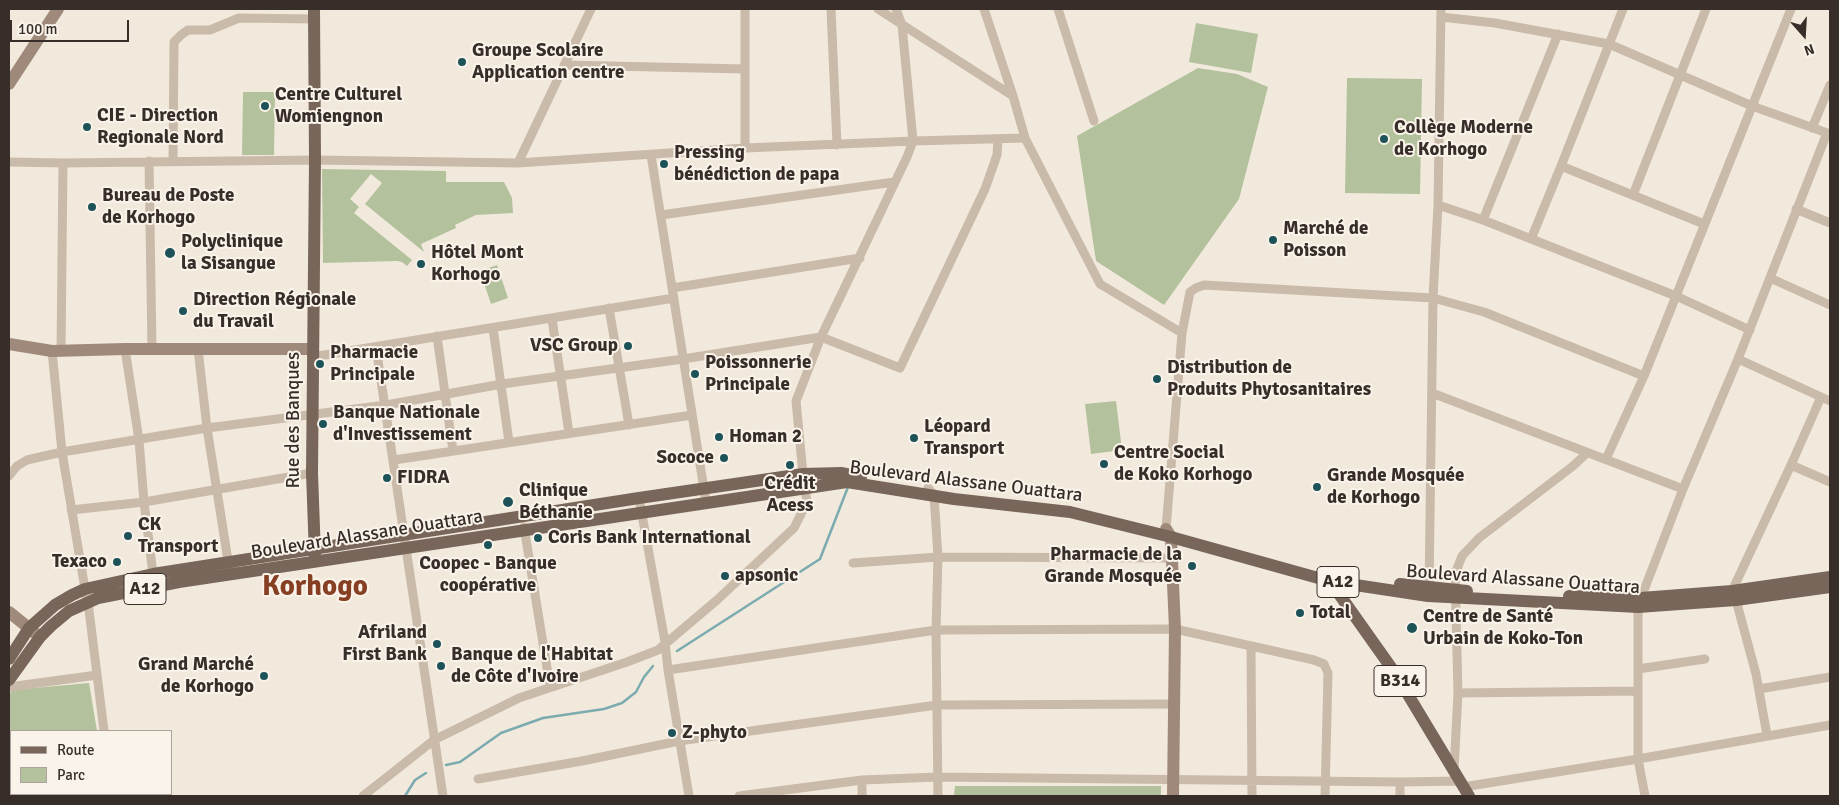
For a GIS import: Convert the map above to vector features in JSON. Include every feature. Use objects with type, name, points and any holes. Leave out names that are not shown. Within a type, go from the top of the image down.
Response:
[{"type":"main road","name":"Rue des Banques","points":[[314,14],[315,160],[312,473],[315,555]]},
{"type":"main road","name":"Boulevard Alassane Ouattara","points":[[9,659],[29,628],[56,605],[85,589],[406,541],[524,517],[802,474],[841,473],[856,480],[931,491],[954,498],[1070,512],[1169,533],[1326,576],[1455,594],[1640,603],[1830,587]]},
{"type":"main road","name":"Boulevard Alassane Ouattara","points":[[406,541],[524,530],[856,480]]},
{"type":"main road","name":"B314","points":[[1326,576],[1395,673],[1461,783]]},
{"type":"main road","name":"Boulevard Alassane Ouattara","points":[[10,679],[40,637],[69,610],[161,577]]},
{"type":"main road","name":"Boulevard Alassane Ouattara","points":[[1734,596],[1830,577]]},
{"type":"street","points":[[9,84],[58,9]]},
{"type":"street","points":[[518,163],[592,9]]},
{"type":"street","points":[[745,9],[745,148]]},
{"type":"street","points":[[831,9],[837,145]]},
{"type":"street","points":[[878,9],[1013,96]]},
{"type":"street","points":[[363,796],[434,740],[519,698],[658,650],[716,600],[794,528],[807,502],[802,474],[796,401],[821,337],[907,157],[912,141],[902,25],[896,9]]},
{"type":"street","points":[[984,9],[1025,138],[1100,284],[1182,333]]},
{"type":"street","points":[[1058,9],[1094,120]]},
{"type":"street","points":[[1531,239],[1623,9]]},
{"type":"street","points":[[1634,195],[1679,74],[1706,9]]},
{"type":"street","points":[[1606,459],[1644,376],[1791,9]]},
{"type":"street","points":[[1429,591],[1433,298],[1438,205],[1441,13],[1608,44],[1752,106],[1829,134],[1796,209],[1750,330],[1683,490],[1640,603],[1638,759],[1645,796]]},
{"type":"street","points":[[173,161],[174,42],[181,34],[188,30],[210,30],[239,18],[314,14]]},
{"type":"street","points":[[1483,220],[1558,34]]},
{"type":"street","points":[[564,66],[745,69]]},
{"type":"street","points":[[1812,128],[1830,85]]},
{"type":"street","points":[[9,162],[315,160],[518,163],[745,148],[1025,138]]},
{"type":"street","points":[[9,476],[17,466],[27,460],[62,452],[207,428],[386,404],[560,375],[683,359],[821,337],[900,368],[984,189],[997,155],[998,139]]},
{"type":"street","points":[[651,155],[706,502]]},
{"type":"street","points":[[149,161],[152,350]]},
{"type":"street","points":[[63,163],[56,351],[62,452],[88,602],[104,730]]},
{"type":"street","points":[[1561,166],[1704,224]]},
{"type":"street","points":[[661,215],[894,182]]},
{"type":"street","points":[[1438,205],[1483,220],[1676,296],[1750,330]]},
{"type":"street","points":[[1796,209],[1830,223]]},
{"type":"street","points":[[672,288],[860,258]]},
{"type":"street","points":[[1770,278],[1830,305]]},
{"type":"street","points":[[1173,796],[1175,629],[1169,533],[1182,333],[1190,292],[1204,285],[1433,298],[1484,312],[1644,376]]},
{"type":"street","points":[[9,344],[56,351],[198,349],[313,353],[376,347],[674,298]]},
{"type":"street","points":[[609,308],[629,425]]},
{"type":"street","points":[[552,319],[568,433]]},
{"type":"street","points":[[494,328],[509,442]]},
{"type":"street","points":[[437,336],[453,451]]},
{"type":"street","points":[[376,347],[443,796]]},
{"type":"street","points":[[125,349],[139,440],[144,502],[161,577]]},
{"type":"street","points":[[198,349],[207,428],[230,568]]},
{"type":"street","points":[[1738,359],[1830,401]]},
{"type":"street","points":[[1432,393],[1683,490]]},
{"type":"street","points":[[1767,735],[1759,689],[1734,596],[1821,397]]},
{"type":"street","points":[[394,460],[692,415]]},
{"type":"street","points":[[1461,783],[1455,574],[1462,556],[1472,544],[1573,466],[1587,453]]},
{"type":"street","points":[[1792,465],[1830,482]]},
{"type":"street","points":[[71,510],[144,502],[312,473]]},
{"type":"street","points":[[931,491],[938,558],[936,630],[938,796]]},
{"type":"street","points":[[639,498],[665,642],[689,796]]},
{"type":"street","points":[[524,517],[524,530],[550,686]]},
{"type":"street","points":[[853,563],[938,558],[1172,558]]},
{"type":"street","points":[[9,612],[40,637]]},
{"type":"street","points":[[668,670],[936,630],[1175,629],[1314,660],[1324,664],[1328,673],[1325,796]]},
{"type":"street","points":[[1251,647],[1252,796]]},
{"type":"street","points":[[1638,670],[1705,659]]},
{"type":"street","points":[[10,679],[96,675]]},
{"type":"street","points":[[1759,689],[1830,677]]},
{"type":"street","points":[[1458,694],[1638,691]]},
{"type":"street","points":[[478,779],[582,761],[680,741],[937,705],[1173,704]]},
{"type":"street","points":[[739,796],[782,793],[862,780],[938,777],[1461,783],[1638,759],[1830,725]]},
{"type":"street","points":[[862,780],[862,796]]},
{"type":"street","points":[[1400,782],[1400,796]]},
{"type":"green space","points":[[1196,23],[1258,34],[1251,73],[1189,62]]},
{"type":"green space","points":[[1198,68],[1237,74],[1268,87],[1239,199],[1164,305],[1096,261],[1077,136]]},
{"type":"green space","points":[[1347,78],[1422,79],[1420,194],[1345,193]]},
{"type":"green space","points":[[243,92],[275,92],[274,155],[242,155]]},
{"type":"green space","points":[[322,169],[446,171],[446,182],[504,182],[512,198],[513,213],[476,215],[455,225],[456,228],[421,244],[424,252],[365,204],[382,183],[371,174],[350,199],[359,207],[354,213],[412,260],[407,266],[397,261],[323,263]]},
{"type":"green space","points":[[497,265],[508,298],[491,304],[480,271]]},
{"type":"green space","points":[[1116,401],[1122,450],[1091,454],[1085,404]]},
{"type":"green space","points":[[89,683],[97,730],[10,730],[10,756],[9,695],[12,690]]},
{"type":"green space","points":[[955,786],[1161,786],[1161,796],[944,796],[954,795]]},
{"type":"waterway","points":[[855,471],[859,460]]},
{"type":"waterway","points":[[677,651],[820,559],[848,487]]},
{"type":"waterway","points":[[446,765],[460,762],[501,733],[543,718],[604,709],[622,703],[636,692],[644,677],[653,666]]},
{"type":"waterway","points":[[405,796],[415,780],[426,773]]},
{"type":"place","name":"Groupe Scolaire Application centre","points":[[462,62]]},
{"type":"place","name":"Centre Culturel Womiengnon","points":[[265,106]]},
{"type":"place","name":"CIE - Direction Regionale Nord","points":[[87,127]]},
{"type":"place","name":"Collège Moderne de Korhogo","points":[[1384,139]]},
{"type":"place","name":"Pressing bénédiction de papa","points":[[664,164]]},
{"type":"place","name":"Bureau de Poste de Korhogo","points":[[92,207]]},
{"type":"place","name":"Marché de Poisson","points":[[1273,240]]},
{"type":"place","name":"Polyclinique la Sisangue","points":[[170,253]]},
{"type":"place","name":"Hôtel Mont Korhogo","points":[[421,264]]},
{"type":"place","name":"Direction Régionale du Travail","points":[[183,311]]},
{"type":"place","name":"VSC Group","points":[[628,346]]},
{"type":"place","name":"Pharmacie Principale","points":[[320,364]]},
{"type":"place","name":"Poissonnerie Principale","points":[[695,374]]},
{"type":"place","name":"Distribution de Produits Phytosanitaires","points":[[1157,379]]},
{"type":"place","name":"Banque Nationale d'Investissement","points":[[323,424]]},
{"type":"place","name":"Homan 2","points":[[719,437]]},
{"type":"place","name":"Léopard Transport","points":[[914,438]]},
{"type":"place","name":"Sococe","points":[[724,458]]},
{"type":"place","name":"Centre Social de Koko Korhogo","points":[[1104,464]]},
{"type":"place","name":"Crédit Acess","points":[[790,465]]},
{"type":"place","name":"FIDRA","points":[[387,478]]},
{"type":"place","name":"Grande Mosquée de Korhogo","points":[[1317,487]]},
{"type":"place","name":"Clinique Béthanie","points":[[508,502]]},
{"type":"place","name":"CK Transport","points":[[128,536]]},
{"type":"place","name":"Coris Bank International","points":[[538,538]]},
{"type":"place","name":"Coopec - Banque coopérative","points":[[488,545]]},
{"type":"place","name":"Texaco","points":[[117,562]]},
{"type":"place","name":"Pharmacie de la Grande Mosquée","points":[[1192,566]]},
{"type":"place","name":"apsonic","points":[[725,576]]},
{"type":"place","name":"Total","points":[[1300,613]]},
{"type":"place","name":"Centre de Santé Urbain de Koko-Ton","points":[[1412,628]]},
{"type":"place","name":"Afriland First Bank","points":[[437,644]]},
{"type":"place","name":"Banque de l'Habitat de Côte d'Ivoire","points":[[441,666]]},
{"type":"place","name":"Grand Marché de Korhogo","points":[[264,676]]},
{"type":"place","name":"Z-phyto","points":[[672,733]]},
{"type":"district","name":"Korhogo","points":[[315,587]]}]
